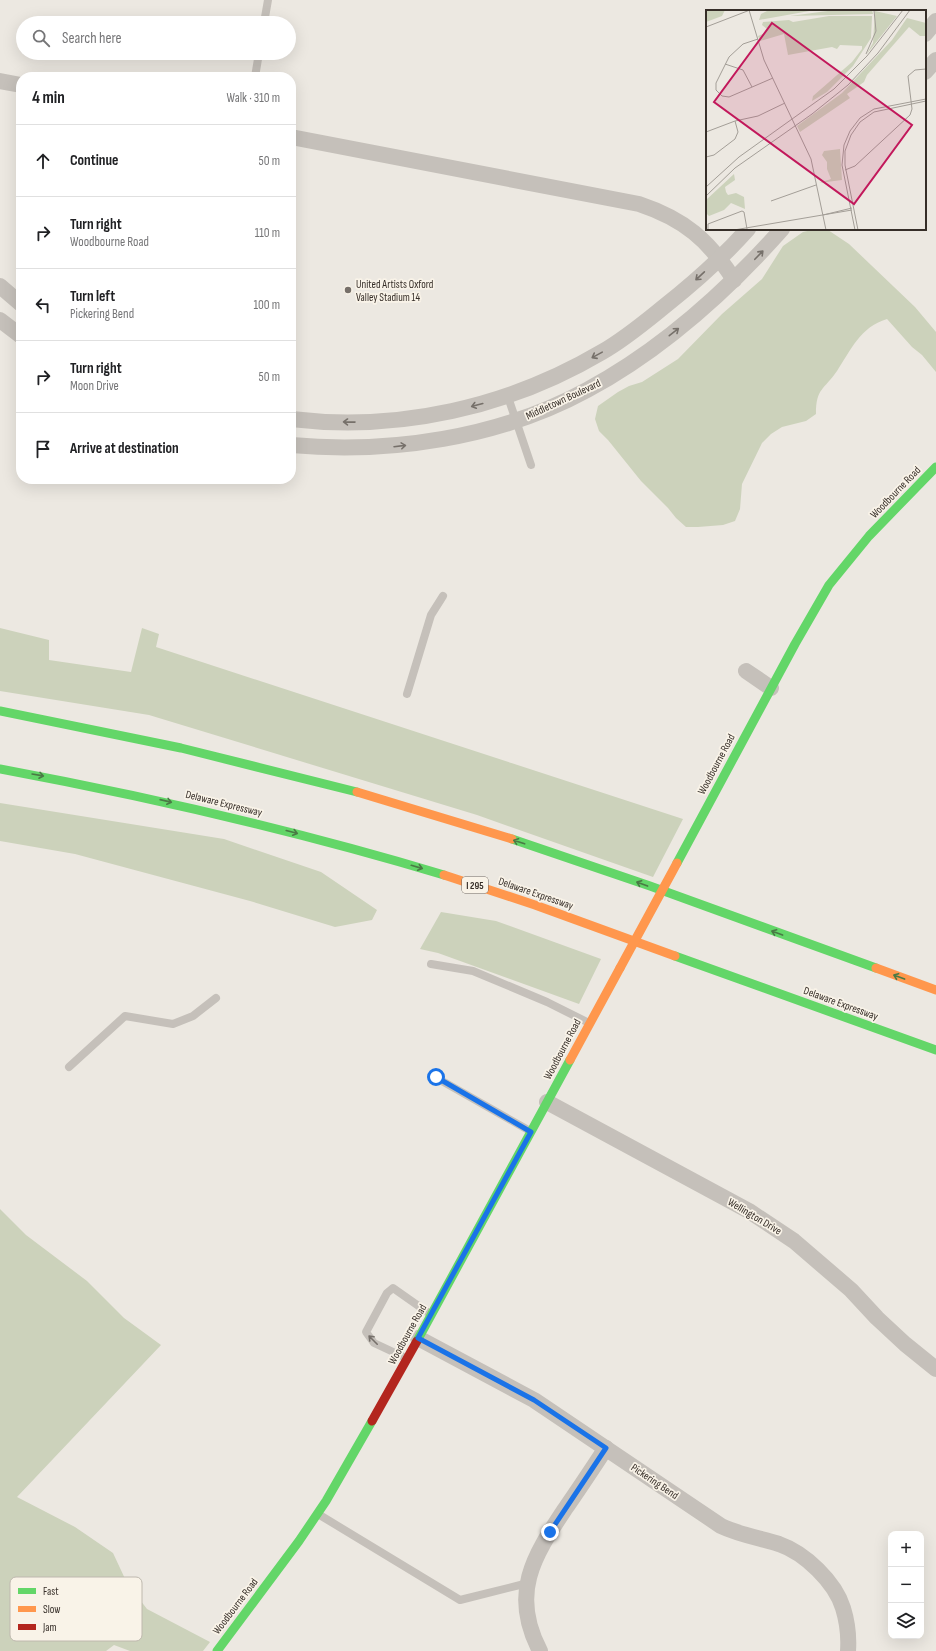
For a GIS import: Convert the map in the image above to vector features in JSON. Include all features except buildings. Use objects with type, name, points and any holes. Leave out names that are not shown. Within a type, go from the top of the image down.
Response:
[{"type":"main road","name":"Woodbourne Road","points":[[217,1651],[317,1514],[360,1442],[407,1359],[829,585],[869,536],[936,467]]},
{"type":"main road","points":[[0,711],[51,720],[273,770],[371,796],[477,828],[595,867],[936,990]]},
{"type":"main road","name":"Delaware Expressway","points":[[0,769],[67,780],[174,803],[265,825],[446,876],[533,904],[936,1050]]},
{"type":"street","points":[[926,33],[936,21]]},
{"type":"street","points":[[926,71],[936,60]]},
{"type":"street","points":[[0,81],[16,84]]},
{"type":"street","points":[[296,138],[639,204],[661,211],[680,221],[720,258],[734,280]]},
{"type":"street","points":[[296,420],[321,422],[394,421],[442,413],[508,397],[603,352],[632,332],[685,290],[720,258],[747,230]]},
{"type":"street","name":"Middletown Boulevard","points":[[296,445],[314,447],[399,446],[457,436],[515,421],[541,411],[585,391],[611,377],[643,356],[697,313],[734,280],[781,230]]},
{"type":"street","points":[[0,286],[16,300]]},
{"type":"street","points":[[0,320],[16,332]]},
{"type":"street","points":[[746,671],[772,688]]},
{"type":"street","name":"Wellington Drive","points":[[547,1102],[749,1211],[794,1241],[851,1290],[877,1318],[905,1344],[936,1369]]},
{"type":"street","name":"Pickering Bend","points":[[418,1338],[534,1400],[721,1526],[745,1536],[780,1544],[810,1562],[827,1581],[843,1608],[847,1624],[848,1651]]},
{"type":"street","points":[[540,1651],[529,1627],[527,1613],[526,1603],[530,1570],[547,1537],[606,1448]]},
{"type":"lane","points":[[265,16],[268,0]]},
{"type":"lane","points":[[256,72],[258,60]]},
{"type":"lane","points":[[508,397],[530,465]]},
{"type":"lane","points":[[407,694],[431,615],[443,596]]},
{"type":"lane","points":[[431,964],[473,971],[547,1002],[590,1023]]},
{"type":"lane","points":[[69,1067],[125,1016],[173,1024],[193,1016],[216,998]]},
{"type":"lane","points":[[436,1077],[531,1132]]},
{"type":"lane","points":[[407,1359],[374,1343],[366,1332],[387,1293],[394,1288],[431,1315]]},
{"type":"lane","points":[[317,1514],[460,1600],[528,1583]]},
{"type":"green space","points":[[812,230],[828,230],[849,244],[915,307],[936,332],[936,372],[922,355],[912,347],[887,319],[878,323],[863,333],[857,340],[837,371],[819,394],[816,405],[816,414],[806,421],[782,427],[771,434],[762,443],[742,484],[740,509],[735,521],[723,525],[686,527],[641,481],[599,431],[595,419],[598,406],[618,392],[629,386],[642,382],[678,359],[722,314],[762,279],[783,246],[803,232]]},
{"type":"green space","points":[[0,628],[49,640],[49,660],[131,672],[142,628],[159,634],[156,647],[683,819],[653,877],[477,815],[149,715],[0,691]]},
{"type":"green space","points":[[0,803],[224,839],[321,872],[377,910],[372,920],[335,927],[250,901],[75,854],[0,841]]},
{"type":"green space","points":[[441,912],[496,921],[601,959],[579,1004],[438,953],[420,949]]},
{"type":"green space","points":[[0,1209],[26,1235],[87,1281],[124,1318],[161,1345],[17,1497],[75,1527],[113,1553],[124,1577],[10,1577],[10,1641],[142,1641],[142,1602],[147,1609],[210,1642],[203,1651],[130,1651],[114,1645],[106,1651],[0,1651]]},
{"type":"traffic: fast","points":[[677,863],[795,644],[829,585],[869,536],[936,467]]},
{"type":"traffic: fast","points":[[0,711],[181,748],[357,792]]},
{"type":"traffic: fast","points":[[0,769],[112,791],[224,816],[334,844],[444,875]]},
{"type":"traffic: fast","points":[[512,839],[650,886],[876,968]]},
{"type":"traffic: fast","points":[[675,956],[936,1050]]},
{"type":"traffic: fast","points":[[417,1341],[570,1060]]},
{"type":"traffic: fast","points":[[217,1651],[299,1541],[326,1501],[372,1421]]},
{"type":"traffic: slow","points":[[357,792],[512,839]]},
{"type":"traffic: slow","points":[[620,968],[677,863]]},
{"type":"traffic: slow","points":[[444,875],[535,905],[675,956]]},
{"type":"traffic: slow","points":[[570,1060],[620,968]]},
{"type":"traffic: slow","points":[[876,968],[936,990]]},
{"type":"traffic: jam","points":[[372,1421],[417,1341]]},
{"type":"place","name":"United Artists Oxford Valley Stadium 14","points":[[348,290]]},
{"type":"route","points":[[436,1077],[531,1132],[418,1338],[534,1400],[606,1448],[550,1532]]}]
